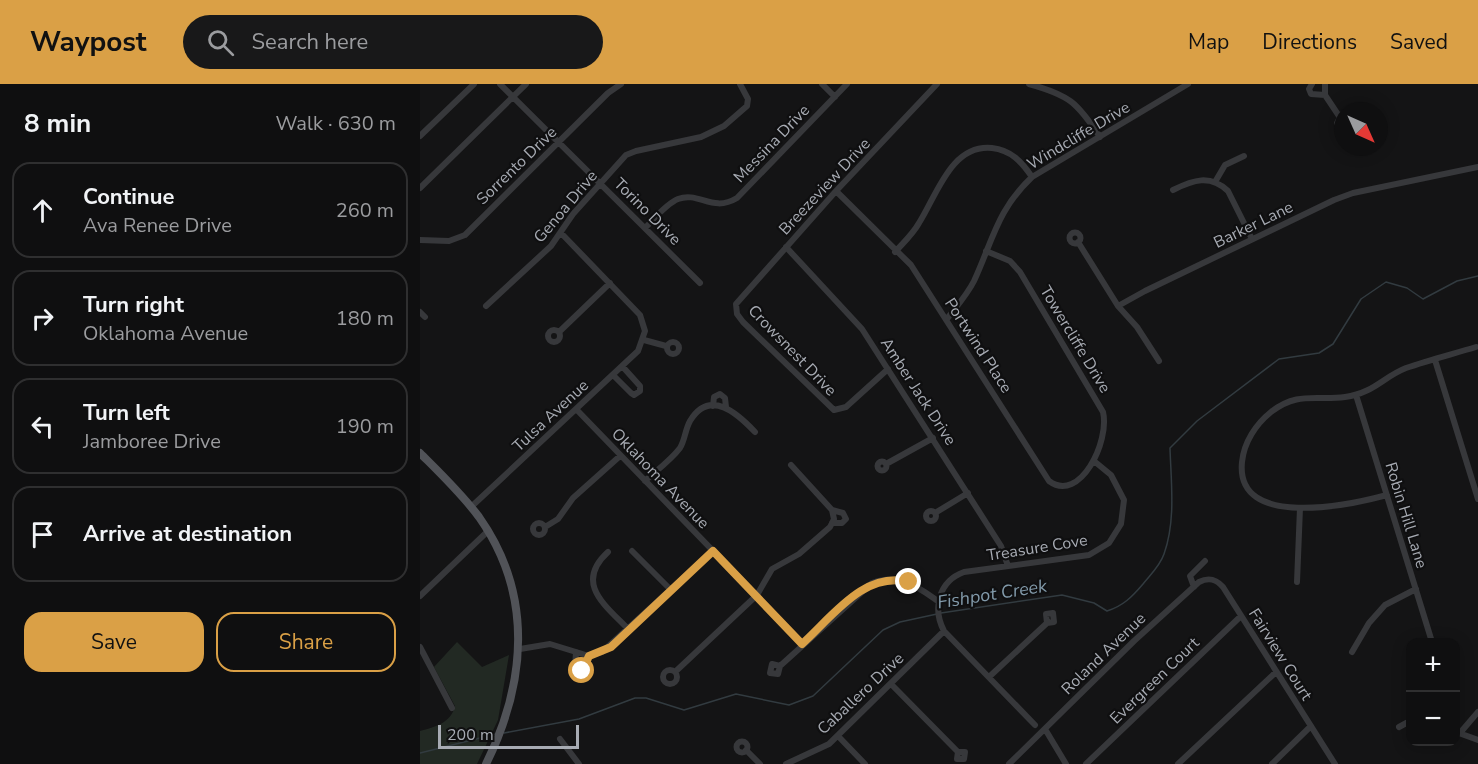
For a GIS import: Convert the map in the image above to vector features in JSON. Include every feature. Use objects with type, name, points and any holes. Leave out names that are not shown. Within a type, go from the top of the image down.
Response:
[{"type":"main road","points":[[422,457],[471,507],[488,531],[511,589],[518,620],[520,649],[515,685],[507,719],[486,764]]},
{"type":"street","points":[[420,136],[474,84]]},
{"type":"street","name":"Torino Drive","points":[[500,84],[646,227],[699,283]]},
{"type":"street","points":[[420,188],[526,84]]},
{"type":"street","name":"Sorrento Drive","points":[[421,239],[449,241],[465,234],[608,93],[621,84]]},
{"type":"street","name":"Genoa Drive","points":[[486,306],[561,233],[573,214],[630,153],[701,137],[728,123],[748,103],[740,84]]},
{"type":"street","points":[[822,84],[835,97]]},
{"type":"street","name":"Messina Drive","points":[[646,227],[677,199],[690,197],[717,204],[728,203],[737,198],[847,84]]},
{"type":"street","name":"Breezeview Drive","points":[[736,309],[740,296],[937,84]]},
{"type":"street","points":[[1029,84],[1072,99],[1100,137]]},
{"type":"street","name":"Windcliffe Drive","points":[[947,320],[971,287],[1005,206],[1032,177],[1187,84]]},
{"type":"street","points":[[1312,84],[1309,89],[1311,94],[1324,95],[1334,107]]},
{"type":"street","points":[[1324,95],[1325,84]]},
{"type":"street","points":[[895,252],[917,226],[952,167],[964,155],[982,148],[1001,150],[1016,157],[1032,177]]},
{"type":"street","points":[[1215,182],[1225,165],[1244,156]]},
{"type":"street","name":"Barker Lane","points":[[1118,306],[1252,239],[1353,193],[1478,167]]},
{"type":"street","points":[[1173,190],[1198,180],[1215,182],[1228,191],[1252,239]]},
{"type":"street","name":"Portwind Place","points":[[836,191],[910,265],[1049,481],[1057,485],[1067,484],[1085,473],[1094,460]]},
{"type":"street","points":[[561,233],[640,315],[645,331],[644,340],[666,346]]},
{"type":"street","points":[[1078,242],[1118,306],[1136,325],[1159,361]]},
{"type":"street","name":"Amber Jack Drive","points":[[786,247],[858,324],[1001,546],[1008,566]]},
{"type":"street","name":"Towercliffe Drive","points":[[986,251],[1010,261],[1020,272],[1100,405],[1105,420],[1105,435],[1094,460]]},
{"type":"street","points":[[559,332],[610,283]]},
{"type":"street","name":"Crowsnest Drive","points":[[736,309],[743,322],[834,410],[846,408],[888,369]]},
{"type":"street","name":"Tulsa Avenue","points":[[471,507],[613,375],[644,340]]},
{"type":"street","points":[[1386,495],[1342,505],[1300,508],[1264,502],[1247,485],[1242,461],[1252,434],[1265,417],[1291,401],[1303,397],[1345,397],[1373,390],[1406,368],[1476,348]]},
{"type":"street","points":[[1435,360],[1478,499]]},
{"type":"street","points":[[613,375],[634,395],[640,391],[640,386],[622,366]]},
{"type":"street","points":[[713,406],[714,397],[720,394],[724,398],[726,407]]},
{"type":"street","name":"Robin Hill Lane","points":[[1356,394],[1431,638]]},
{"type":"street","points":[[645,481],[680,447],[691,419],[703,409],[713,406],[726,407],[734,411],[755,432]]},
{"type":"street","name":"Oklahoma Avenue","points":[[576,409],[802,644]]},
{"type":"street","points":[[886,464],[933,438]]},
{"type":"street","points":[[545,527],[558,519],[573,498],[620,456]]},
{"type":"street","name":"Treasure Cove","points":[[938,604],[946,585],[964,572],[1089,555],[1113,539],[1121,524],[1124,500],[1111,475],[1094,460]]},
{"type":"street","points":[[675,672],[757,595],[772,569],[799,555],[832,523],[842,523],[846,519],[843,513],[832,510],[791,465]]},
{"type":"street","points":[[935,513],[968,493]]},
{"type":"street","points":[[1297,582],[1300,508]]},
{"type":"street","points":[[832,510],[832,523]]},
{"type":"street","points":[[420,596],[488,531]]},
{"type":"street","points":[[632,551],[671,590]]},
{"type":"street","points":[[520,649],[550,644],[589,656],[611,647],[713,551]]},
{"type":"street","points":[[608,552],[595,569],[593,588],[600,601],[628,629]]},
{"type":"street","name":"Roland Avenue","points":[[1009,764],[1194,587],[1190,576],[1205,561]]},
{"type":"street","points":[[780,666],[864,588],[878,581],[892,579],[909,582],[938,604],[943,628],[1035,725]]},
{"type":"street","name":"Fairview Court","points":[[1194,587],[1203,580],[1216,580],[1335,764]]},
{"type":"street","points":[[1352,652],[1369,623],[1385,605],[1416,589]]},
{"type":"street","name":"Evergreen Court","points":[[1086,764],[1241,616]]},
{"type":"street","points":[[989,677],[1047,622]]},
{"type":"street","name":"Caballero Drive","points":[[786,764],[823,747],[838,736],[943,628]]},
{"type":"street","points":[[420,647],[452,708]]},
{"type":"street","points":[[576,652],[575,668],[580,671],[584,670],[589,656]]},
{"type":"street","points":[[1178,764],[1276,672]]},
{"type":"street","points":[[891,684],[958,752]]},
{"type":"street","points":[[1460,730],[1478,712]]},
{"type":"street","points":[[1399,727],[1406,724]]},
{"type":"street","points":[[1272,764],[1311,726]]},
{"type":"street","points":[[1045,729],[1066,764]]},
{"type":"street","points":[[1460,733],[1478,740]]},
{"type":"street","points":[[838,736],[865,764]]},
{"type":"street","points":[[561,739],[579,764]]},
{"type":"street","points":[[746,750],[760,764]]},
{"type":"shaded area","points":[[457,642],[482,667],[509,655],[498,720],[477,764],[420,764],[420,731],[437,726],[446,720],[455,706],[434,667]]},
{"type":"waterway","name":"Fishpot Creek","points":[[941,613],[1062,595],[1094,603],[1107,611],[1123,604],[1139,589],[1162,558],[1168,541],[1171,515],[1170,448],[1197,421],[1279,359],[1319,353],[1333,344],[1361,299],[1386,282],[1407,288],[1423,299],[1457,281],[1478,276]]},
{"type":"waterway","name":"Fishpot Creek","points":[[504,733],[579,719],[635,698],[646,698],[684,710],[736,694],[789,705],[813,696],[883,630],[900,622],[937,614]]},
{"type":"waterway","name":"Fishpot Creek","points":[[420,753],[496,734]]},
{"type":"route","points":[[582,671],[587,665],[589,656],[611,647],[713,551],[802,644],[867,585],[886,579],[909,582]]}]
